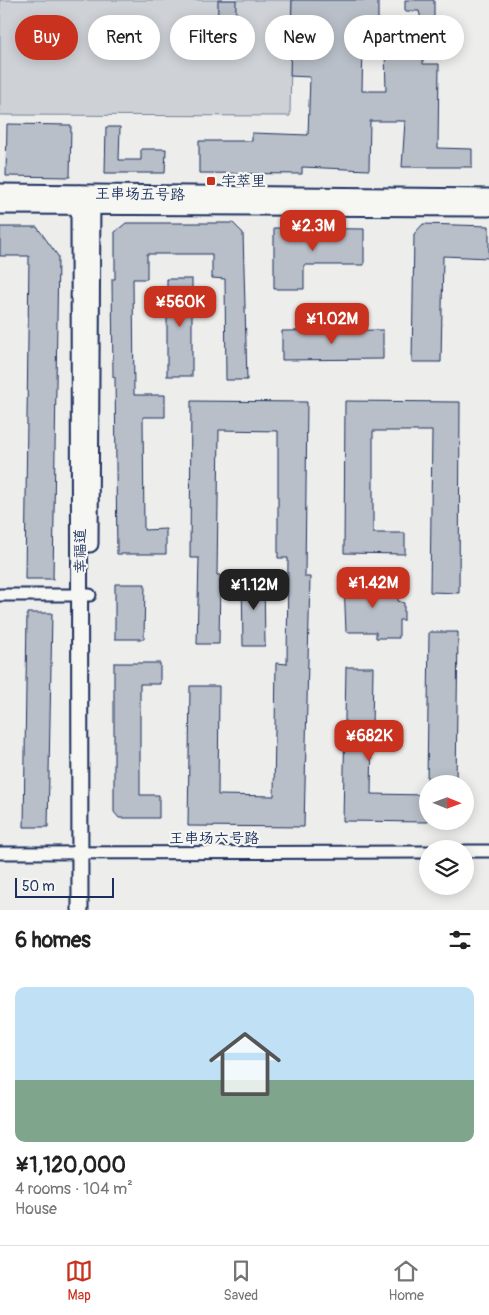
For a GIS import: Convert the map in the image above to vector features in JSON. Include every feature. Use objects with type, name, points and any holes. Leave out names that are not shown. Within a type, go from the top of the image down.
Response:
[{"type":"street","name":"王串场五号路","points":[[0,192],[85,200],[489,208]]},
{"type":"street","name":"王串场五号路","points":[[0,206],[85,200],[489,197]]},
{"type":"street","name":"幸福道","points":[[85,200],[85,853],[90,910]]},
{"type":"street","points":[[0,595],[85,595]]},
{"type":"street","points":[[474,852],[489,851]]},
{"type":"street","name":"王串场六号路","points":[[0,853],[419,852]]},
{"type":"street","name":"幸福道","points":[[80,910],[85,853]]},
{"type":"shaded area","points":[[0,0],[292,0],[292,15],[265,15],[265,60],[291,60],[290,116],[0,115]]},
{"type":"building","points":[[218,0],[236,0],[236,15],[218,15]]},
{"type":"building","points":[[292,0],[378,0],[378,15],[344,15],[344,60],[363,60],[362,91],[386,91],[385,60],[423,60],[423,64],[439,64],[438,148],[472,149],[472,167],[402,167],[405,121],[370,121],[369,170],[302,167],[302,174],[199,173],[199,141],[252,141],[252,133],[308,135],[310,77],[290,76],[290,60],[334,60],[334,15],[292,15]]},
{"type":"building","points":[[405,0],[434,0],[434,15],[420,15],[419,11],[405,11]]},
{"type":"building","points":[[7,124],[71,125],[70,177],[6,176]]},
{"type":"building","points":[[106,127],[120,127],[119,160],[141,160],[141,149],[166,149],[165,173],[105,173]]},
{"type":"building","points":[[126,223],[233,223],[243,233],[247,380],[226,380],[225,279],[212,278],[212,254],[147,254],[147,279],[133,279],[134,395],[165,395],[165,417],[143,417],[144,530],[166,529],[166,554],[117,554],[112,279],[115,279],[115,232]]},
{"type":"building","points":[[423,224],[489,226],[489,258],[443,256],[441,362],[412,362],[414,234]]},
{"type":"building","points":[[0,227],[37,227],[58,256],[53,579],[25,579],[29,256],[0,256]]},
{"type":"building","points":[[274,228],[364,229],[364,265],[304,265],[304,289],[274,289]]},
{"type":"building","points":[[167,279],[192,279],[192,376],[167,376]]},
{"type":"building","points":[[383,330],[383,359],[282,360],[282,331]]},
{"type":"building","points":[[191,401],[307,402],[305,577],[310,577],[304,827],[188,826],[190,686],[219,686],[218,795],[274,796],[276,663],[287,664],[288,558],[278,558],[278,431],[219,430],[217,575],[220,575],[219,644],[197,644],[199,558],[190,558]]},
{"type":"building","points":[[345,401],[460,402],[459,593],[430,592],[432,431],[373,431],[373,533],[405,533],[405,554],[344,553]]},
{"type":"building","points":[[264,575],[265,646],[243,646],[242,576]]},
{"type":"building","points":[[361,581],[361,585],[398,585],[398,601],[404,603],[404,620],[399,620],[399,638],[376,638],[376,632],[346,632],[344,582]]},
{"type":"building","points":[[115,584],[145,584],[144,639],[115,639]]},
{"type":"building","points":[[27,613],[52,613],[48,827],[24,827]]},
{"type":"building","points":[[429,632],[458,632],[456,775],[427,775]]},
{"type":"building","points":[[114,663],[160,663],[160,684],[140,684],[140,795],[159,795],[159,818],[119,818],[114,812]]},
{"type":"building","points":[[346,667],[373,667],[371,794],[419,795],[419,822],[343,821]]},
{"type":"place","name":"宇萃里","points":[[211,181]]}]
